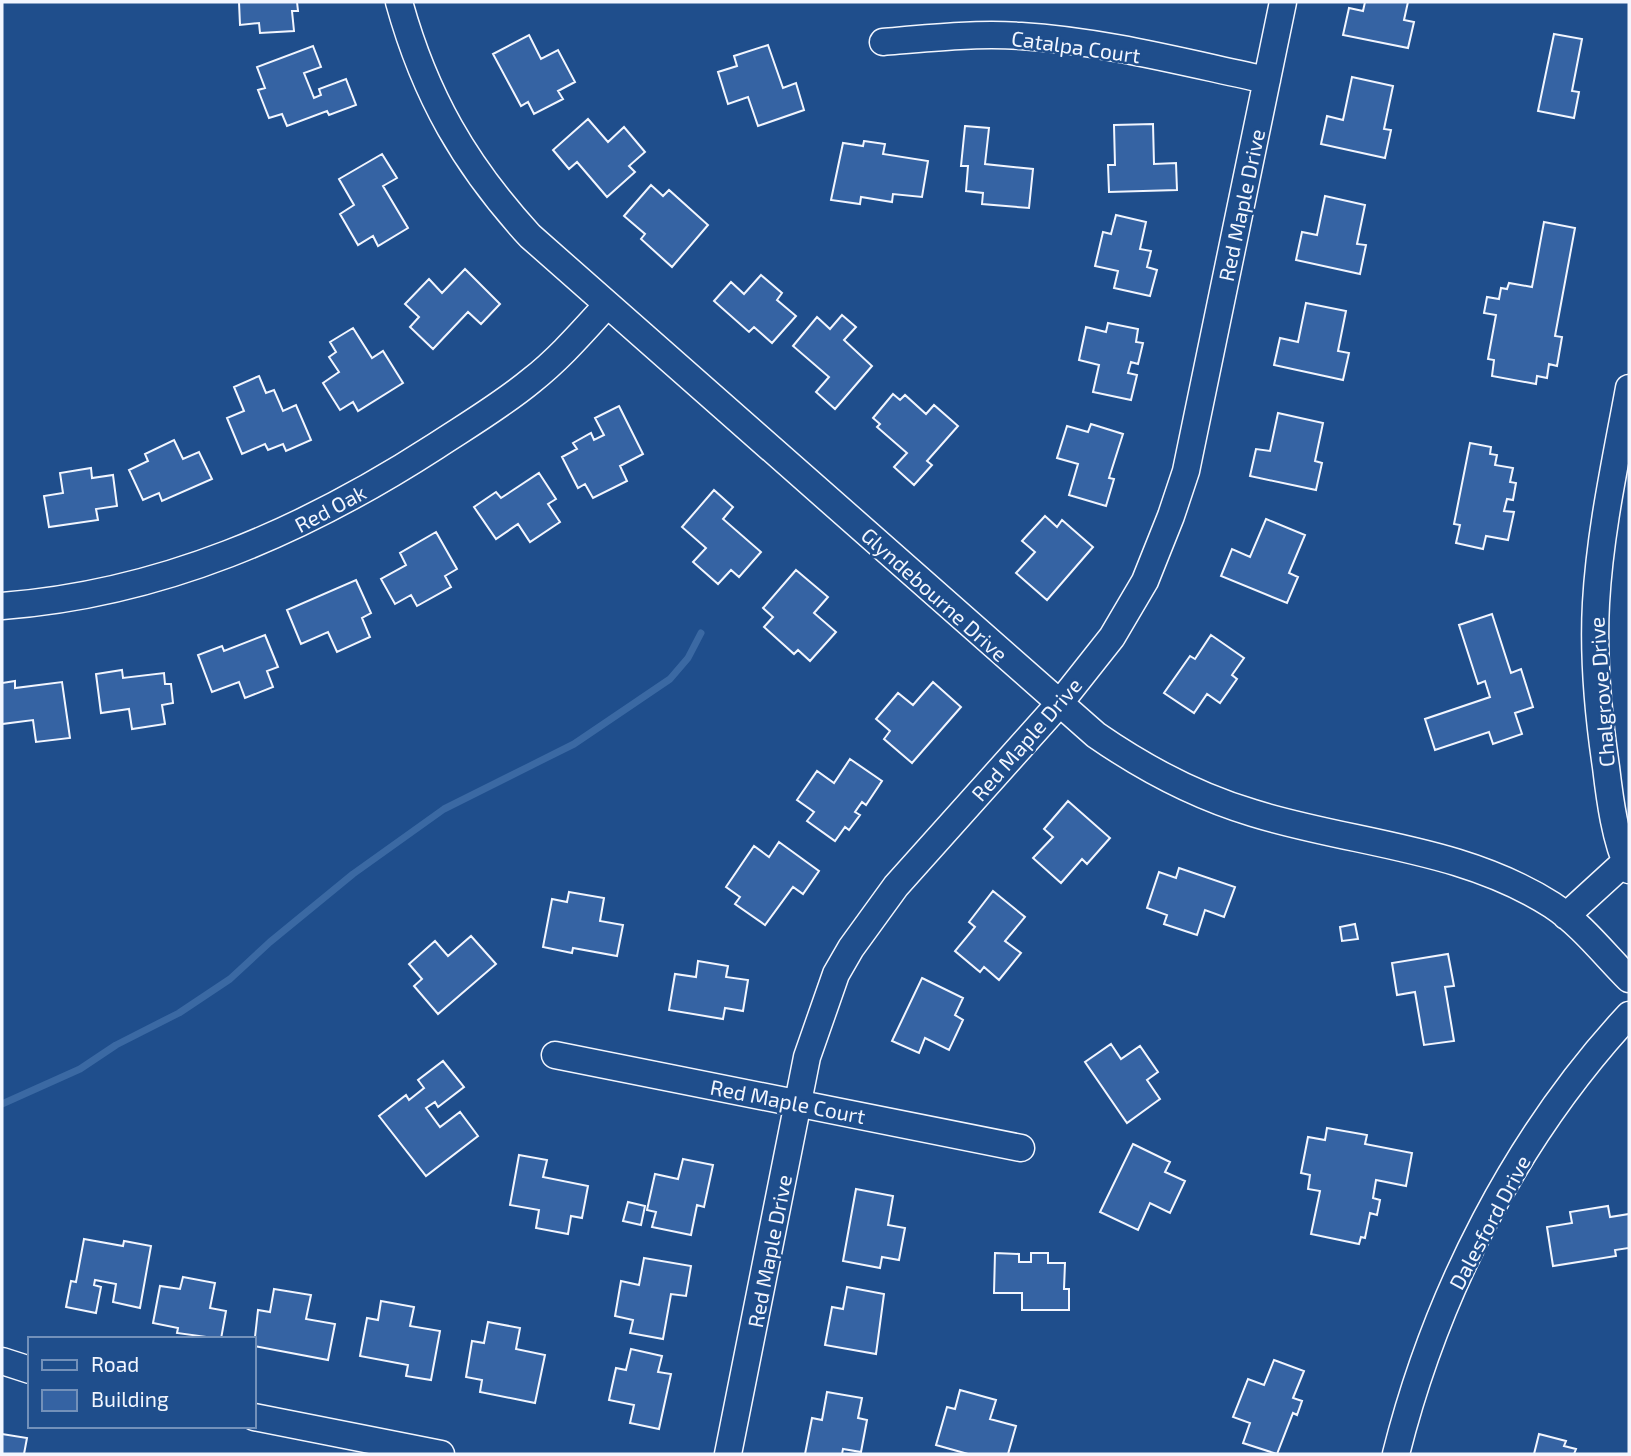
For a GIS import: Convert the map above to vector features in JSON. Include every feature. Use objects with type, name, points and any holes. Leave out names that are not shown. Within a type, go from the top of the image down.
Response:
[{"type":"street","name":"Glyndebourne Drive","points":[[399,2],[438,109],[481,180],[530,236],[1059,704],[1120,752],[1183,788],[1254,814],[1451,860],[1527,891],[1566,916],[1629,979]]},
{"type":"street","name":"Red Maple Drive","points":[[728,1454],[798,1102],[818,1019],[851,948],[896,886],[1059,704],[1106,646],[1130,610],[1161,544],[1180,491],[1283,2]]},
{"type":"street","name":"Catalpa Court","points":[[883,42],[973,35],[1050,38],[1115,48],[1267,80]]},
{"type":"street","name":"Red Oak","points":[[2,606],[67,599],[163,578],[258,543],[309,520],[393,473],[507,400],[558,357],[607,305]]},
{"type":"street","name":"Chalgrove Drive","points":[[1627,866],[1614,818],[1599,718],[1595,640],[1604,525],[1629,388]]},
{"type":"street","points":[[1566,916],[1627,866]]},
{"type":"street","name":"Dalesford Drive","points":[[1395,1454],[1426,1349],[1488,1216],[1542,1126],[1629,1015]]},
{"type":"street","name":"Red Maple Court","points":[[555,1055],[1021,1148]]},
{"type":"street","points":[[2,1361],[28,1369]]},
{"type":"street","points":[[256,1418],[341,1445],[441,1454]]},
{"type":"building","points":[[239,2],[297,2],[298,11],[292,11],[294,31],[260,33],[259,23],[240,25]]},
{"type":"building","points":[[1365,2],[1408,2],[1404,20],[1414,22],[1408,48],[1343,35],[1349,8],[1363,11]]},
{"type":"building","points":[[1554,34],[1582,39],[1572,91],[1579,92],[1574,118],[1538,111]]},
{"type":"building","points":[[529,35],[541,59],[558,50],[575,82],[558,91],[563,99],[534,114],[528,102],[521,106],[493,54]]},
{"type":"building","points":[[768,45],[783,88],[796,83],[804,110],[758,126],[748,97],[728,104],[718,72],[737,66],[734,56]]},
{"type":"building","points":[[313,46],[321,67],[304,73],[314,98],[321,95],[319,89],[346,79],[356,105],[329,115],[327,111],[287,126],[282,114],[269,118],[258,90],[265,88],[257,67]]},
{"type":"building","points":[[1352,77],[1393,86],[1384,129],[1391,130],[1385,158],[1321,144],[1327,116],[1343,120]]},
{"type":"building","points":[[588,119],[608,142],[624,127],[645,152],[629,166],[635,172],[607,197],[577,162],[569,169],[553,150]]},
{"type":"building","points":[[1153,124],[1154,164],[1176,163],[1177,190],[1109,192],[1108,165],[1115,165],[1114,125]]},
{"type":"building","points":[[965,126],[989,128],[985,164],[1033,169],[1029,208],[982,204],[983,193],[966,191],[968,166],[961,166]]},
{"type":"building","points":[[864,141],[885,144],[883,154],[928,161],[922,197],[893,194],[892,202],[861,197],[860,204],[831,200],[843,143],[863,146]]},
{"type":"building","points":[[382,154],[397,178],[383,186],[408,228],[378,246],[373,236],[358,245],[340,214],[354,205],[339,179]]},
{"type":"building","points":[[651,185],[663,196],[669,190],[708,225],[672,267],[641,239],[645,234],[624,216]]},
{"type":"building","points":[[1325,196],[1365,205],[1357,244],[1366,245],[1360,274],[1296,260],[1302,232],[1317,235]]},
{"type":"building","points":[[1116,215],[1146,222],[1140,249],[1151,251],[1147,267],[1157,270],[1150,296],[1114,288],[1118,271],[1095,266],[1103,232],[1111,234]]},
{"type":"building","points":[[1544,222],[1575,228],[1555,336],[1562,337],[1557,366],[1549,364],[1547,378],[1537,376],[1536,384],[1492,376],[1494,360],[1488,359],[1496,315],[1484,313],[1487,297],[1499,299],[1501,288],[1507,289],[1509,283],[1532,287]]},
{"type":"building","points":[[465,269],[500,304],[481,324],[468,312],[433,349],[410,327],[419,317],[405,304],[429,279],[442,293]]},
{"type":"building","points":[[761,275],[782,293],[777,300],[796,316],[772,343],[754,327],[749,332],[714,301],[731,282],[744,294]]},
{"type":"building","points":[[1306,303],[1346,311],[1338,351],[1349,353],[1343,380],[1274,365],[1280,338],[1298,342]]},
{"type":"building","points":[[842,315],[856,327],[844,340],[872,366],[835,409],[816,392],[829,377],[793,346],[817,317],[830,329]]},
{"type":"building","points":[[1108,323],[1138,329],[1136,342],[1143,343],[1138,364],[1131,362],[1128,373],[1137,375],[1131,400],[1093,392],[1099,365],[1079,360],[1086,327],[1106,332]]},
{"type":"building","points":[[353,328],[372,358],[383,351],[403,383],[358,411],[353,402],[340,410],[323,383],[339,372],[329,357],[336,352],[330,342]]},
{"type":"building","points":[[259,376],[266,393],[274,390],[283,411],[296,405],[311,440],[286,451],[283,444],[268,450],[265,444],[242,454],[227,418],[244,411],[234,387]]},
{"type":"building","points":[[893,394],[900,400],[905,395],[926,414],[934,405],[958,426],[927,461],[932,465],[914,485],[894,467],[907,453],[877,427],[880,424],[873,418]]},
{"type":"building","points":[[619,406],[643,454],[620,466],[627,481],[593,498],[585,484],[578,488],[562,457],[577,449],[573,443],[591,433],[594,440],[604,435],[595,418]]},
{"type":"building","points":[[1278,413],[1323,423],[1315,461],[1322,463],[1316,490],[1250,476],[1256,449],[1270,451]]},
{"type":"building","points":[[1091,424],[1123,434],[1109,478],[1114,479],[1106,506],[1069,495],[1078,464],[1057,458],[1067,426],[1088,432]]},
{"type":"building","points":[[174,440],[183,459],[199,452],[212,479],[162,501],[159,493],[143,500],[129,470],[148,461],[145,454]]},
{"type":"building","points":[[1470,443],[1491,447],[1490,454],[1497,455],[1495,465],[1513,468],[1510,482],[1516,483],[1513,500],[1507,499],[1504,511],[1514,512],[1508,540],[1486,536],[1483,549],[1456,543],[1460,525],[1454,524]]},
{"type":"building","points":[[91,468],[92,478],[113,475],[117,506],[96,509],[98,520],[49,527],[44,496],[63,493],[60,473]]},
{"type":"building","points":[[539,473],[556,499],[548,504],[560,522],[530,542],[518,524],[496,539],[474,507],[496,492],[501,498]]},
{"type":"building","points":[[714,490],[733,507],[723,519],[761,552],[739,577],[731,570],[718,584],[693,562],[706,548],[682,527]]},
{"type":"building","points":[[1045,516],[1057,527],[1062,520],[1093,547],[1047,600],[1016,573],[1035,552],[1022,541]]},
{"type":"building","points":[[1266,519],[1305,535],[1289,573],[1298,577],[1287,603],[1221,576],[1232,549],[1250,557]]},
{"type":"building","points":[[436,532],[457,569],[445,576],[451,587],[417,606],[411,595],[395,604],[381,579],[406,565],[400,553]]},
{"type":"building","points":[[796,570],[828,597],[814,613],[836,632],[810,661],[798,650],[794,654],[764,627],[773,617],[763,608]]},
{"type":"building","points":[[356,580],[371,613],[362,618],[370,637],[337,652],[328,632],[301,644],[287,610]]},
{"type":"building","points":[[1492,614],[1511,673],[1521,669],[1533,707],[1515,713],[1522,734],[1493,744],[1489,732],[1435,750],[1425,719],[1490,697],[1485,681],[1478,684],[1459,625]]},
{"type":"building","points":[[265,635],[278,667],[267,671],[273,687],[245,698],[239,682],[212,692],[198,655],[222,646],[224,651]]},
{"type":"building","points":[[1211,635],[1244,658],[1232,675],[1237,679],[1220,703],[1207,694],[1194,713],[1164,693],[1190,656],[1195,659]]},
{"type":"building","points":[[122,670],[123,678],[164,673],[165,684],[171,684],[173,703],[162,705],[165,724],[132,729],[129,709],[101,713],[96,674]]},
{"type":"building","points":[[15,681],[15,688],[62,682],[70,738],[36,742],[33,720],[2,724],[2,683]]},
{"type":"building","points":[[933,682],[961,707],[912,763],[884,739],[890,731],[876,719],[898,693],[913,705]]},
{"type":"building","points":[[850,759],[882,781],[866,805],[862,802],[855,812],[860,815],[849,830],[845,827],[835,841],[807,821],[814,812],[797,800],[817,771],[834,783]]},
{"type":"building","points":[[1068,801],[1110,838],[1087,864],[1082,859],[1061,883],[1033,858],[1053,837],[1044,829]]},
{"type":"building","points":[[779,842],[819,871],[803,894],[793,887],[765,925],[735,904],[740,897],[726,887],[754,846],[769,857]]},
{"type":"building","points":[[1179,868],[1235,887],[1224,917],[1205,910],[1197,935],[1164,924],[1167,915],[1147,908],[1159,872],[1176,878]]},
{"type":"building","points":[[993,891],[1025,917],[1005,941],[1021,953],[999,980],[984,967],[980,972],[955,951],[975,927],[969,922]]},
{"type":"building","points":[[569,892],[604,898],[600,921],[623,925],[617,956],[573,948],[572,953],[543,947],[552,899],[567,902]]},
{"type":"building","points":[[1355,924],[1358,939],[1342,941],[1340,927]]},
{"type":"building","points":[[471,936],[496,964],[438,1014],[414,986],[422,979],[409,964],[435,941],[448,956]]},
{"type":"building","points":[[1448,954],[1454,986],[1445,987],[1454,1041],[1424,1045],[1415,992],[1397,995],[1392,963]]},
{"type":"building","points":[[698,961],[728,966],[726,977],[748,980],[743,1011],[725,1008],[723,1019],[669,1010],[675,974],[696,977]]},
{"type":"building","points":[[922,978],[963,998],[955,1015],[963,1020],[949,1050],[925,1038],[919,1053],[892,1041]]},
{"type":"building","points":[[1111,1044],[1121,1059],[1140,1046],[1158,1072],[1147,1080],[1160,1099],[1127,1123],[1085,1062]]},
{"type":"building","points":[[443,1061],[464,1087],[438,1107],[435,1102],[426,1108],[440,1127],[460,1112],[478,1136],[426,1176],[379,1116],[406,1095],[409,1100],[424,1088],[418,1080]]},
{"type":"building","points":[[1327,1128],[1367,1135],[1365,1144],[1412,1153],[1406,1186],[1376,1180],[1373,1198],[1380,1200],[1377,1215],[1370,1213],[1365,1238],[1361,1237],[1359,1244],[1311,1234],[1320,1191],[1308,1189],[1310,1175],[1301,1173],[1308,1137],[1325,1140]]},
{"type":"building","points":[[1133,1144],[1170,1162],[1165,1172],[1185,1181],[1170,1213],[1150,1203],[1138,1230],[1100,1212]]},
{"type":"building","points":[[519,1155],[547,1160],[543,1177],[588,1186],[582,1218],[571,1216],[568,1234],[536,1228],[539,1210],[510,1205]]},
{"type":"building","points":[[683,1159],[713,1165],[704,1207],[697,1205],[691,1235],[652,1227],[656,1212],[647,1210],[655,1174],[678,1179]]},
{"type":"building","points":[[856,1189],[893,1196],[888,1225],[905,1228],[899,1260],[882,1257],[880,1268],[843,1261]]},
{"type":"building","points":[[628,1202],[645,1206],[641,1225],[623,1221]]},
{"type":"building","points":[[1608,1206],[1610,1217],[1629,1214],[1629,1248],[1615,1250],[1616,1256],[1553,1266],[1547,1227],[1572,1223],[1570,1212]]},
{"type":"building","points":[[84,1239],[123,1246],[124,1241],[151,1246],[140,1308],[113,1302],[116,1284],[95,1280],[94,1285],[101,1287],[96,1313],[66,1307],[71,1281],[76,1282]]},
{"type":"building","points":[[995,1253],[1019,1254],[1019,1262],[1031,1262],[1031,1253],[1048,1253],[1048,1263],[1065,1263],[1064,1289],[1069,1289],[1069,1310],[1022,1310],[1022,1293],[994,1293]]},
{"type":"building","points":[[644,1258],[691,1266],[686,1296],[671,1294],[663,1339],[630,1333],[633,1320],[615,1316],[621,1281],[639,1285]]},
{"type":"building","points":[[183,1277],[215,1283],[210,1308],[226,1311],[221,1337],[177,1333],[178,1328],[153,1323],[160,1286],[180,1289]]},
{"type":"building","points":[[847,1287],[884,1294],[876,1354],[825,1345],[832,1307],[843,1309]]},
{"type":"building","points":[[274,1289],[311,1295],[306,1319],[335,1324],[328,1360],[256,1346],[258,1310],[270,1312]]},
{"type":"building","points":[[381,1301],[414,1307],[410,1326],[440,1331],[431,1380],[406,1376],[408,1365],[360,1356],[367,1318],[378,1320]]},
{"type":"building","points":[[488,1322],[520,1328],[516,1349],[545,1355],[535,1403],[480,1392],[482,1380],[466,1377],[472,1341],[484,1343]]},
{"type":"building","points":[[631,1349],[662,1356],[658,1372],[671,1374],[659,1429],[630,1423],[634,1405],[609,1400],[616,1368],[626,1370]]},
{"type":"building","points":[[1274,1360],[1304,1371],[1293,1398],[1302,1401],[1297,1415],[1293,1413],[1277,1454],[1243,1443],[1250,1423],[1233,1417],[1248,1379],[1264,1385]]},
{"type":"building","points":[[960,1390],[996,1400],[990,1419],[1016,1426],[1008,1454],[968,1454],[936,1445],[947,1407],[955,1409]]},
{"type":"building","points":[[827,1392],[862,1398],[858,1418],[867,1420],[861,1452],[843,1449],[842,1454],[805,1454],[812,1418],[822,1420]]},
{"type":"building","points":[[2,1434],[27,1438],[24,1454],[2,1454]]},
{"type":"building","points":[[1539,1434],[1566,1441],[1564,1446],[1576,1449],[1574,1454],[1534,1454]]},
{"type":"waterway","points":[[2,1104],[80,1069],[116,1045],[179,1013],[230,979],[270,942],[353,874],[444,809],[574,744],[670,679],[688,658],[701,633]]}]
